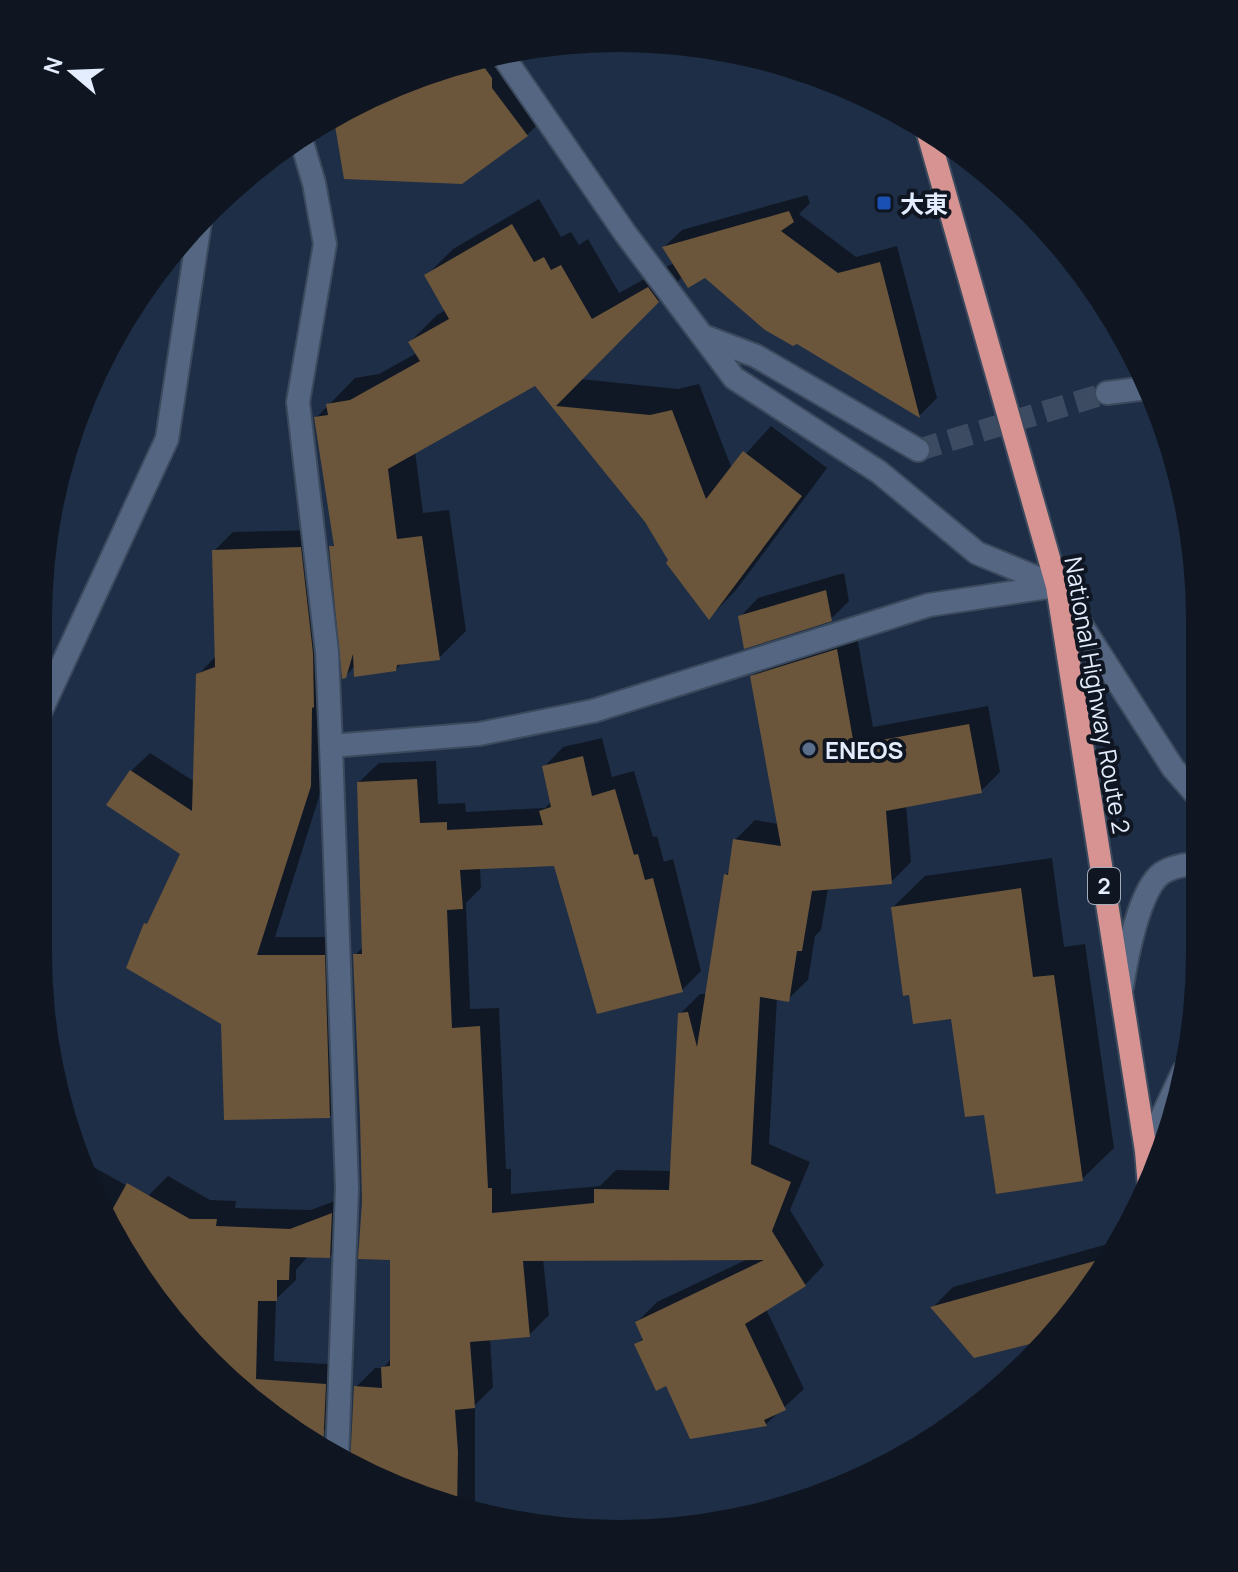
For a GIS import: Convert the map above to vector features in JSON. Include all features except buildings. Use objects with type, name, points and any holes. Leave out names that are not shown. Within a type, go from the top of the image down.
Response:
[{"type":"highway","name":"National Highway Route 2","points":[[932,147],[1057,586],[1147,1160]]},
{"type":"street","points":[[508,63],[625,233],[734,378],[879,472],[977,553],[1057,586],[1173,768],[1186,783]]},
{"type":"street","points":[[304,148],[314,183],[325,244],[298,402],[327,652],[331,746],[347,1188],[338,1445]]},
{"type":"street","points":[[52,687],[167,439],[197,240]]},
{"type":"street","points":[[702,336],[756,356],[918,450]]},
{"type":"street","points":[[1107,393],[1137,389]]},
{"type":"street","points":[[331,746],[479,734],[593,711],[929,605],[1057,586]]},
{"type":"street","points":[[1121,992],[1134,929],[1151,886],[1161,874],[1186,865]]},
{"type":"street","points":[[1146,1151],[1161,1119]]},
{"type":"tunnel","points":[[918,450],[1107,393]]},
{"type":"place","name":"大東","points":[[884,203]]},
{"type":"place","name":"ENEOS","points":[[809,749]]}]
